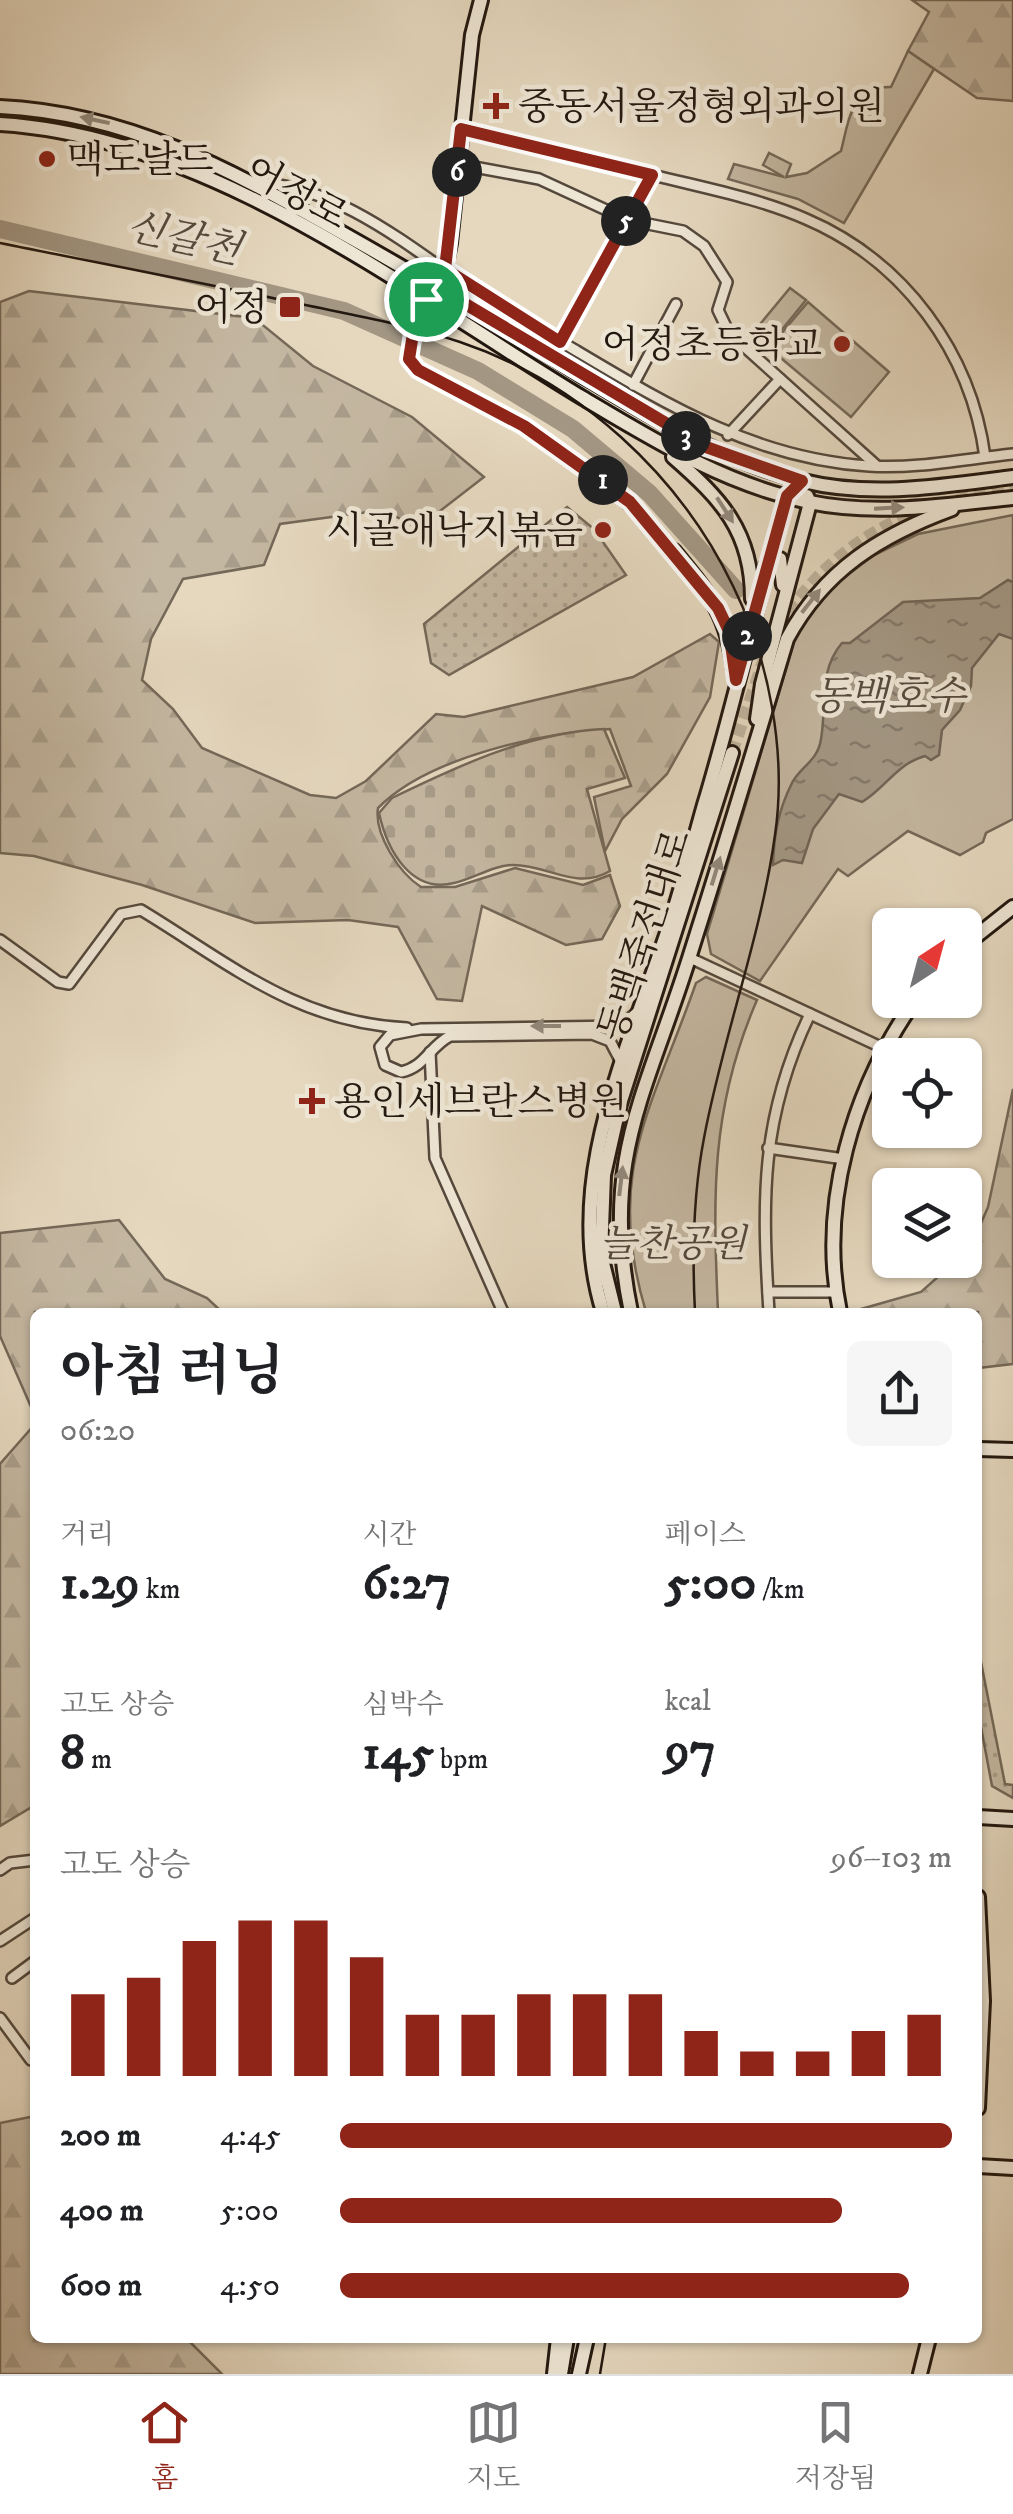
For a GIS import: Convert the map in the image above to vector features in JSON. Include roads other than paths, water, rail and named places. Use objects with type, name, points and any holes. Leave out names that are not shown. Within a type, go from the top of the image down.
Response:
[{"type":"main road","points":[[426,299],[445,269],[472,35],[481,0]]},
{"type":"main road","name":"어정로","points":[[0,107],[120,125],[172,142],[255,183],[706,447],[802,481]]},
{"type":"main road","points":[[7,124],[15,108]]},
{"type":"main road","name":"어정로","points":[[7,124],[94,136],[171,162],[225,186],[426,299],[656,442],[741,482],[810,502]]},
{"type":"main road","points":[[656,442],[720,498],[739,531],[750,569],[752,615]]},
{"type":"main road","points":[[601,1308],[593,1261],[590,1194],[597,1150],[620,1060],[690,852],[787,496],[802,481],[914,490],[1013,477]]},
{"type":"main road","points":[[752,756],[762,684],[810,502],[802,481]]},
{"type":"main road","points":[[810,502],[877,509],[1013,498]]},
{"type":"main road","points":[[752,756],[788,639],[804,607],[827,581],[880,540],[968,502]]},
{"type":"main road","points":[[674,551],[718,608],[729,631],[736,680]]},
{"type":"main road","points":[[767,564],[774,557],[780,559],[784,603]]},
{"type":"main road","name":"동백죽전대로","points":[[614,1308],[601,1256],[604,1175],[618,1110],[732,753]]},
{"type":"main road","name":"동백죽전대로","points":[[631,1308],[619,1192],[630,1126],[690,958],[752,756]]},
{"type":"main road","points":[[982,932],[1013,907]]},
{"type":"main road","points":[[839,1308],[833,1230],[844,1159],[872,1077]]},
{"type":"main road","points":[[597,1150],[618,1110]]},
{"type":"main road","points":[[593,1261],[610,1288]]},
{"type":"main road","points":[[982,1449],[1013,1450]]},
{"type":"main road","points":[[982,1817],[1013,1819]]},
{"type":"main road","points":[[982,1980],[982,2022]]},
{"type":"main road","points":[[982,2166],[1013,2168]]},
{"type":"main road","points":[[557,2374],[558,2343]]},
{"type":"main road","points":[[557,2374],[566,2343]]},
{"type":"main road","points":[[576,2374],[579,2343]]},
{"type":"main road","points":[[576,2374],[585,2343]]},
{"type":"main road","points":[[920,2374],[928,2343]]},
{"type":"street","points":[[461,129],[790,212],[840,236],[883,266],[919,304],[951,349],[976,410],[985,457]]},
{"type":"street","points":[[458,164],[538,179],[628,220],[669,226],[704,246],[727,282],[718,310],[730,333],[877,466]]},
{"type":"street","points":[[560,342],[652,175]]},
{"type":"street","points":[[255,183],[274,183],[362,216],[560,342],[728,435],[806,458],[877,466],[1013,454]]},
{"type":"street","points":[[426,299],[416,315],[409,351],[418,370],[524,426],[590,470],[630,502],[674,551]]},
{"type":"street","points":[[633,385],[676,304]]},
{"type":"street","points":[[728,435],[780,378]]},
{"type":"street","points":[[0,940],[58,982],[69,984],[122,914],[141,910],[269,992],[315,1012],[373,1026],[621,1026],[638,1011]]},
{"type":"street","points":[[690,958],[872,1043]]},
{"type":"street","points":[[769,1308],[768,1148],[780,1082],[810,1014]]},
{"type":"street","points":[[373,1026],[384,1038]]},
{"type":"street","points":[[384,1038],[421,1029]]},
{"type":"street","points":[[414,1070],[442,1040],[459,1034],[592,1034],[610,1041],[620,1060]]},
{"type":"street","points":[[384,1038],[380,1052],[388,1068],[414,1070],[432,1089]]},
{"type":"street","points":[[430,1052],[435,1158],[501,1308]]},
{"type":"street","points":[[768,1148],[844,1159]]},
{"type":"street","points":[[768,1292],[836,1292]]},
{"type":"street","points":[[0,1870],[10,1863],[30,1861]]},
{"type":"street","points":[[0,1942],[30,1921]]},
{"type":"street","points":[[12,1978],[30,1965]]},
{"type":"street","points":[[0,2018],[30,2059]]},
{"type":"water","name":"동백호수","points":[[1008,580],[1013,582],[1013,639],[999,634],[972,668],[971,686],[960,710],[942,730],[939,755],[931,760],[925,756],[906,765],[862,802],[839,794],[813,829],[802,863],[783,860],[773,865],[783,803],[795,777],[819,747],[826,677],[842,643],[850,643],[903,602],[980,598]]},
{"type":"waterway","name":"신갈천","points":[[0,229],[344,311],[478,371],[573,429],[650,494],[736,590]]},
{"type":"tunnel","points":[[957,500],[1013,486]]},
{"type":"tunnel","points":[[779,627],[807,589],[841,555],[881,528],[924,510]]},
{"type":"tunnel","points":[[732,753],[769,644]]},
{"type":"tram line","points":[[0,243],[394,324],[504,359],[545,381],[621,437],[654,470],[711,545],[746,614],[756,644],[772,707],[779,772],[769,873],[700,1159],[694,1225],[695,1308]]},
{"type":"tram line","points":[[600,2374],[605,2343]]},
{"type":"place","name":"중동서울정형외과의원","points":[[496,106]]},
{"type":"place","name":"맥도날드","points":[[47,159]]},
{"type":"place","name":"어정","points":[[290,307]]},
{"type":"place","name":"어정초등학교","points":[[842,344]]},
{"type":"place","name":"시골애낙지볶음","points":[[603,530]]},
{"type":"place","name":"용인세브란스병원","points":[[312,1101]]},
{"type":"park label","name":"늘찬공원","points":[[673,1243]]}]
